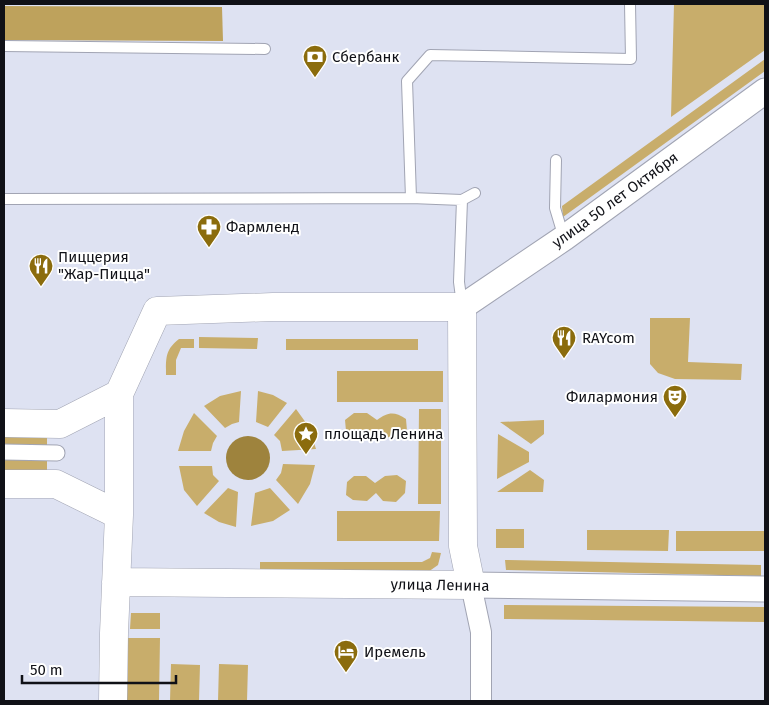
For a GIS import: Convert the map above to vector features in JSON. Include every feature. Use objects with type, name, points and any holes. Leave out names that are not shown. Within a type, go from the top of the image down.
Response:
[{"type":"main road","points":[[113,701],[119,515],[119,394],[157,311],[273,307],[462,307],[463,546],[471,586]]},
{"type":"main road","points":[[4,424],[60,424],[119,394]]},
{"type":"main road","points":[[4,484],[56,484],[119,515]]},
{"type":"main road","name":"улица Ленина","points":[[116,582],[471,586]]},
{"type":"street","name":"улица 50 лет Октября","points":[[462,307],[564,238],[765,91]]},
{"type":"street","points":[[4,452],[57,453]]},
{"type":"street","name":"улица Ленина","points":[[471,586],[765,589]]},
{"type":"street","points":[[471,586],[481,632],[481,701]]},
{"type":"lane","points":[[411,198],[407,81],[430,55],[631,59],[630,4]]},
{"type":"lane","points":[[4,46],[265,49]]},
{"type":"lane","points":[[556,160],[555,208],[564,238]]},
{"type":"lane","points":[[4,199],[411,198],[462,200],[475,193]]},
{"type":"lane","points":[[462,200],[459,282],[462,307]]},
{"type":"shaded area","points":[[674,4],[765,4],[765,50],[671,117]]},
{"type":"shaded area","points":[[4,6],[222,7],[223,41],[4,40]]},
{"type":"shaded area","points":[[765,59],[765,71],[563,217],[562,206]]},
{"type":"shaded area","points":[[650,318],[690,318],[688,362],[742,364],[741,380],[675,379],[658,373],[650,364]]},
{"type":"shaded area","points":[[199,337],[258,338],[257,349],[199,348]]},
{"type":"shaded area","points":[[179,339],[194,339],[194,348],[181,348],[176,360],[176,375],[166,375],[167,355],[174,343]]},
{"type":"shaded area","points":[[286,339],[418,339],[418,350],[286,350]]},
{"type":"shaded area","points":[[337,371],[443,371],[443,402],[337,402]]},
{"type":"shaded area","points":[[241,391],[239,422],[225,428],[204,406],[220,396]]},
{"type":"shaded area","points":[[258,391],[273,395],[287,403],[268,427],[256,422]]},
{"type":"shaded area","points":[[296,409],[309,427],[316,449],[282,451],[280,441],[274,435]]},
{"type":"shaded area","points":[[419,409],[441,409],[441,504],[418,504]]},
{"type":"shaded area","points":[[194,413],[217,436],[211,451],[178,451],[184,431]]},
{"type":"shaded area","points":[[354,413],[367,413],[377,420],[388,414],[398,415],[406,419],[407,431],[391,438],[376,430],[361,437],[354,435],[346,431],[345,420]]},
{"type":"shaded area","points":[[544,420],[544,434],[531,444],[500,422]]},
{"type":"shaded area","points":[[4,429],[47,430],[47,447],[4,446]]},
{"type":"shaded area","points":[[498,434],[529,452],[529,462],[497,479]]},
{"type":"shaded area","points":[[252,436],[264,442],[269,449],[269,467],[264,474],[257,479],[244,480],[236,477],[229,470],[226,454],[229,446],[236,439]]},
{"type":"shaded area","points":[[4,456],[47,457],[47,472],[4,472]]},
{"type":"shaded area","points":[[283,464],[315,465],[310,484],[298,504],[276,480],[281,473]]},
{"type":"shaded area","points":[[179,466],[212,466],[213,475],[219,481],[197,506],[184,490]]},
{"type":"shaded area","points":[[530,470],[544,480],[543,492],[497,492]]},
{"type":"shaded area","points":[[397,475],[406,481],[405,493],[396,502],[383,501],[376,493],[367,501],[353,500],[346,495],[347,482],[354,476],[366,476],[375,483],[385,476]]},
{"type":"shaded area","points":[[228,488],[238,492],[236,527],[219,522],[204,513]]},
{"type":"shaded area","points":[[270,488],[290,510],[273,521],[251,526],[255,493]]},
{"type":"shaded area","points":[[337,511],[440,511],[439,541],[337,541]]},
{"type":"shaded area","points":[[496,529],[524,529],[524,548],[496,548]]},
{"type":"shaded area","points":[[587,530],[669,530],[668,551],[587,550]]},
{"type":"shaded area","points":[[676,531],[765,531],[765,551],[676,551]]},
{"type":"shaded area","points":[[432,552],[441,553],[438,565],[428,572],[260,573],[260,562],[422,562],[430,558]]},
{"type":"shaded area","points":[[505,560],[761,565],[761,576],[506,570]]},
{"type":"shaded area","points":[[504,605],[765,607],[765,622],[504,619]]},
{"type":"shaded area","points":[[131,613],[160,613],[160,629],[130,629]]},
{"type":"shaded area","points":[[127,638],[160,638],[159,701],[126,701]]},
{"type":"shaded area","points":[[171,664],[200,665],[199,701],[170,701]]},
{"type":"shaded area","points":[[219,664],[248,665],[247,701],[218,701]]},
{"type":"place","name":"Сбербанк","points":[[315,78]]},
{"type":"place","name":"Фармленд","points":[[209,248]]},
{"type":"place","name":"Пиццерия \"Жар-Пицца\"","points":[[41,287]]},
{"type":"place","name":"RAYcom","points":[[564,359]]},
{"type":"place","name":"Филармония","points":[[675,418]]},
{"type":"place","name":"площадь Ленина","points":[[306,455]]},
{"type":"place","name":"Иремель","points":[[346,673]]}]
